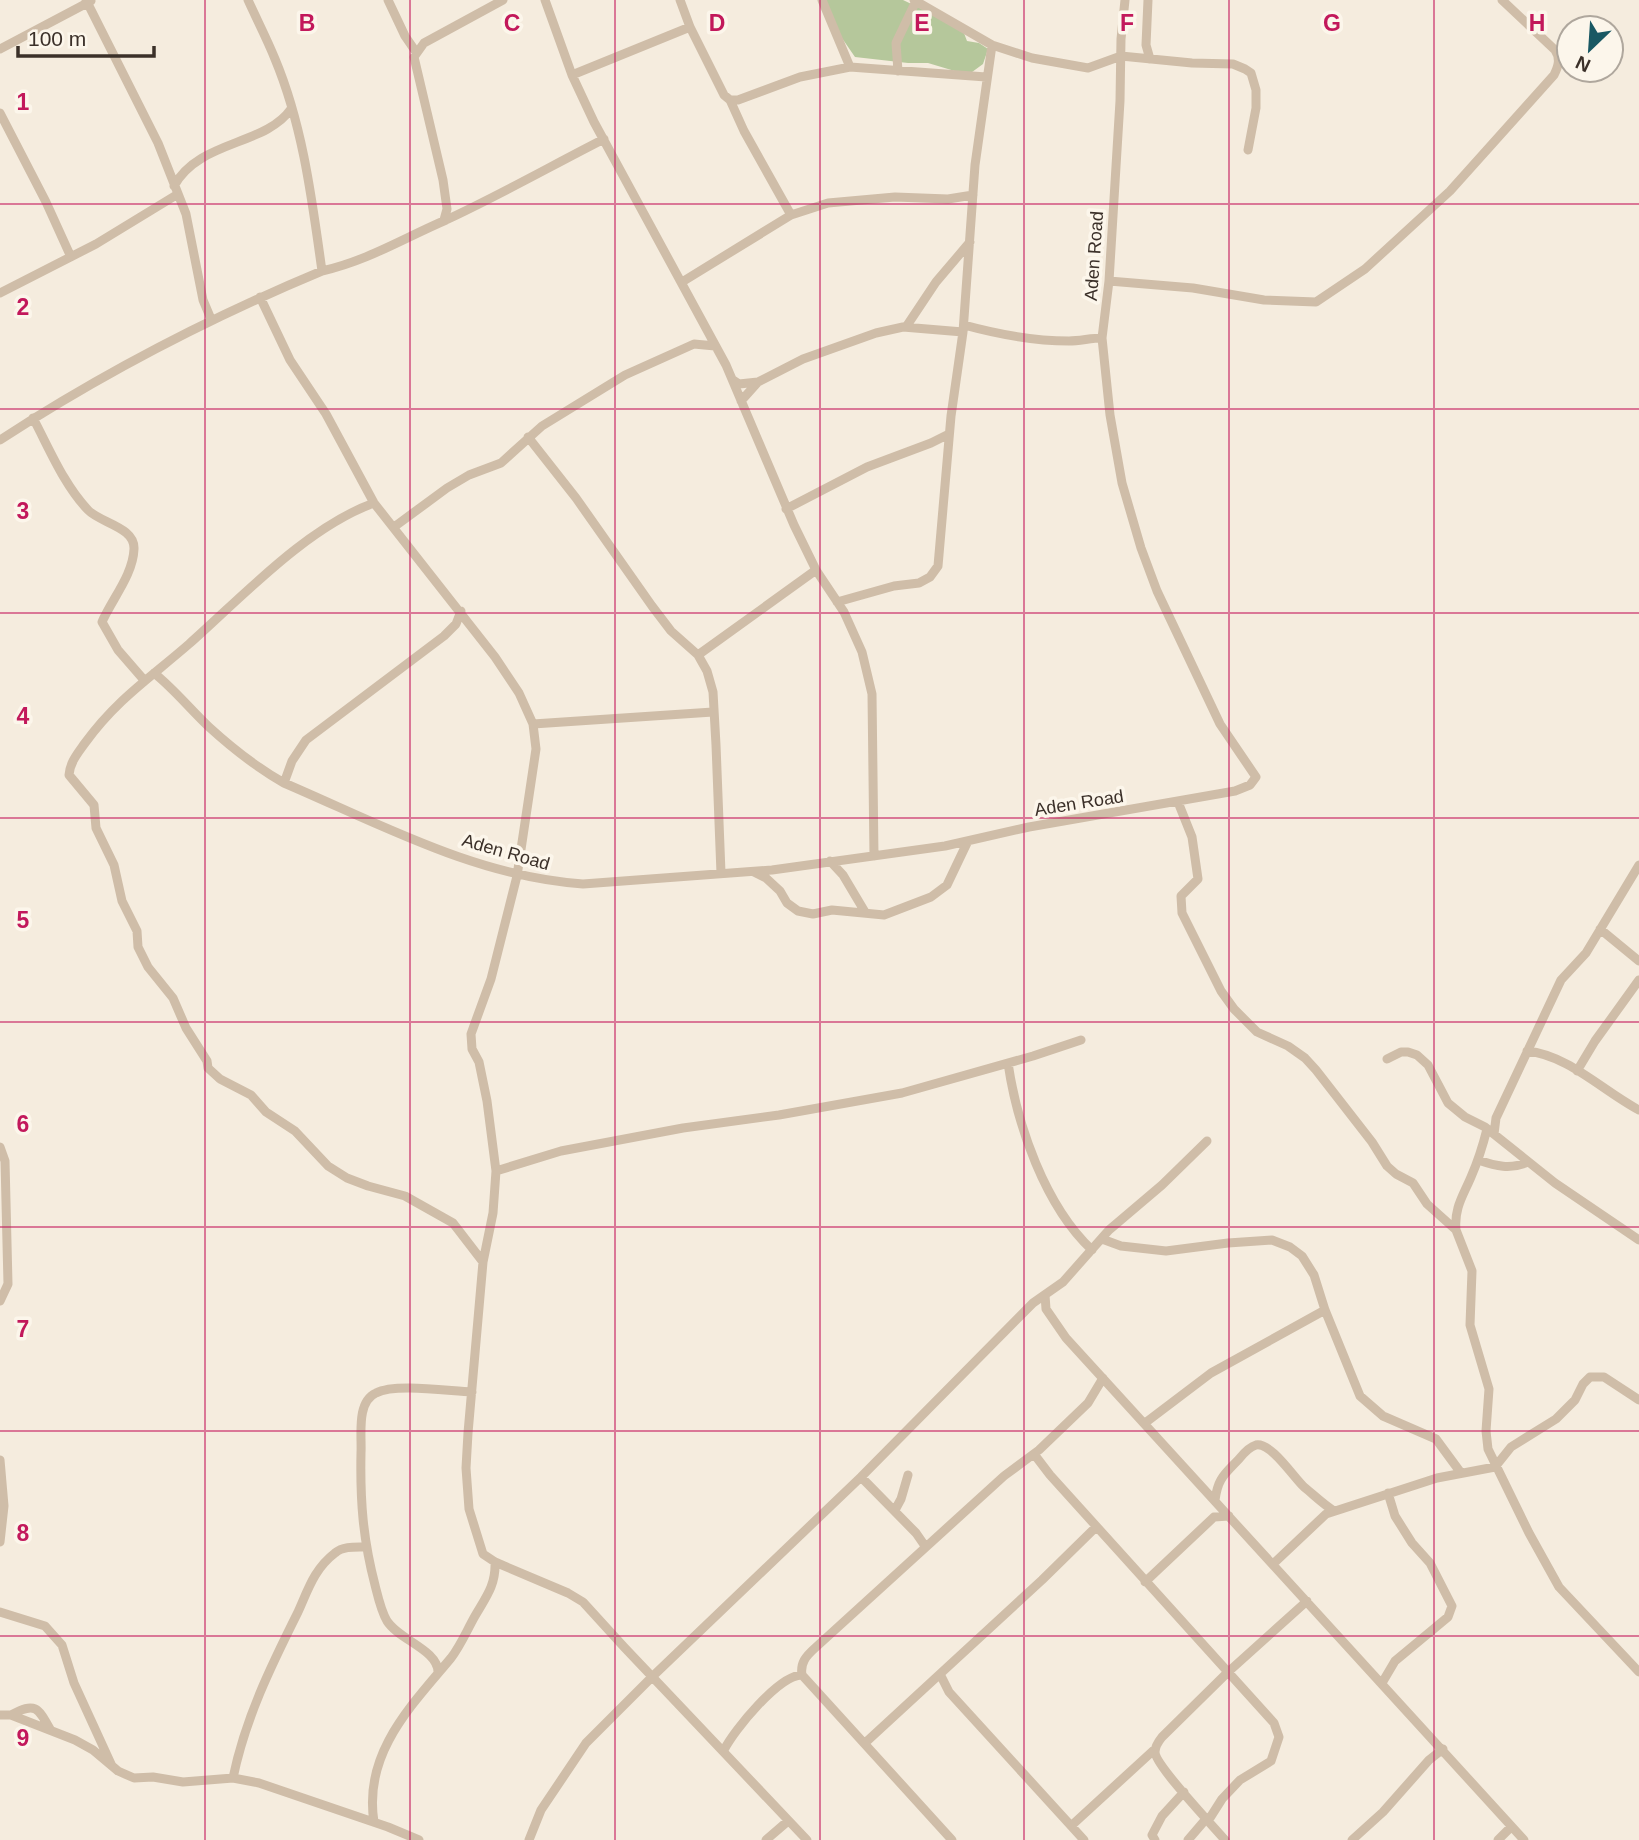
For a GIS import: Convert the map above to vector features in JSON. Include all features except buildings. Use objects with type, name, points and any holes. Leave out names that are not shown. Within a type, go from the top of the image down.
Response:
[{"type":"street","points":[[248,0],[275,59],[291,109],[311,193],[322,271]]},
{"type":"street","points":[[388,0],[416,52]]},
{"type":"street","points":[[444,220],[447,209],[443,180],[415,65],[416,52],[424,43],[503,0]]},
{"type":"street","points":[[545,0],[572,75],[733,380],[786,509],[816,570],[844,612],[862,652],[872,694],[874,856]]},
{"type":"street","points":[[680,0],[690,27],[724,95],[730,100],[744,131],[791,215]]},
{"type":"street","points":[[822,0],[850,67]]},
{"type":"street","name":"Aden Road","points":[[154,673],[173,688],[208,726],[257,768],[284,783],[432,846],[517,876],[583,884],[752,872],[967,843],[1005,831],[1178,802],[1235,791],[1250,785],[1256,776],[1220,724],[1167,615],[1141,548],[1122,483],[1111,415],[1102,338],[1109,281],[1125,0]]},
{"type":"street","points":[[1148,0],[1146,45],[1150,59]]},
{"type":"street","points":[[1109,281],[1193,288],[1296,303],[1316,302],[1326,298],[1365,269],[1450,191],[1554,75],[1558,66],[1555,50],[1502,0]]},
{"type":"street","points":[[0,49],[88,1],[158,143],[192,238],[202,300],[211,319]]},
{"type":"street","points":[[898,72],[896,43],[915,1],[992,45],[1032,58],[1088,68],[1121,56],[1192,64],[1233,64],[1251,73],[1256,90],[1256,108],[1248,150]]},
{"type":"street","points":[[572,75],[690,27]]},
{"type":"street","points":[[837,602],[894,586],[919,583],[935,573],[938,566],[942,545],[949,434],[963,328],[976,152],[992,45]]},
{"type":"street","points":[[730,100],[738,100],[800,76],[850,67],[986,77]]},
{"type":"street","points":[[0,293],[71,257],[176,190],[180,174],[189,167],[220,149],[276,125],[291,109]]},
{"type":"street","points":[[0,113],[71,257]]},
{"type":"street","points":[[0,440],[124,365],[211,319],[322,271],[382,251],[471,209],[604,139]]},
{"type":"street","points":[[682,282],[791,215],[828,203],[895,198],[948,199],[973,195]]},
{"type":"street","points":[[906,327],[927,294],[970,242]]},
{"type":"street","points":[[260,297],[290,360],[326,414],[374,503],[461,611],[513,684],[533,724],[536,749],[517,876],[491,979],[471,1034],[472,1049],[479,1062],[487,1101],[496,1171],[493,1213],[483,1262],[466,1468],[469,1509],[479,1545],[484,1554],[495,1562],[583,1602],[807,1840]]},
{"type":"street","points":[[733,380],[739,384],[758,382],[823,351],[876,333],[906,327],[963,328],[1069,341],[1102,338]]},
{"type":"street","points":[[394,527],[447,488],[469,475],[501,463],[528,437],[625,375],[694,344],[706,330]]},
{"type":"street","points":[[694,344],[715,346]]},
{"type":"street","points":[[741,401],[758,382]]},
{"type":"street","points":[[33,418],[76,496],[89,512],[123,530],[133,542],[134,551],[128,571],[102,622],[118,650],[144,680]]},
{"type":"street","points":[[786,509],[867,467],[949,434]]},
{"type":"street","points":[[528,437],[576,498],[671,631],[698,655],[710,681],[721,873]]},
{"type":"street","points":[[374,503],[360,508],[311,538],[120,701],[72,761],[69,775],[94,805],[96,828],[114,865],[122,901],[137,930],[138,947],[142,956],[173,998],[181,1020],[208,1068],[214,1075],[251,1095],[266,1112],[295,1132],[328,1166],[347,1178],[405,1196],[453,1223],[483,1262]]},
{"type":"street","points":[[698,655],[816,570]]},
{"type":"street","points":[[284,783],[292,761],[306,740],[444,636],[456,624],[461,611]]},
{"type":"street","points":[[533,724],[713,712]]},
{"type":"street","points":[[1178,802],[1192,837],[1198,879],[1181,896],[1182,913],[1221,991],[1234,1009],[1257,1032],[1288,1046],[1317,1070],[1387,1166],[1413,1183],[1427,1204],[1456,1230]]},
{"type":"street","points":[[752,872],[766,878],[780,891],[787,903],[798,911],[813,914],[832,910],[865,912],[876,916],[891,914],[931,897],[947,885],[967,843]]},
{"type":"street","points":[[830,861],[843,875],[865,912]]},
{"type":"street","points":[[1639,865],[1586,953],[1561,980],[1454,1215],[1456,1230],[1472,1271],[1470,1325],[1489,1389],[1486,1431],[1488,1449],[1559,1587],[1639,1672]]},
{"type":"street","points":[[1600,929],[1639,961]]},
{"type":"street","points":[[1577,1071],[1639,980]]},
{"type":"street","points":[[496,1171],[556,1152],[683,1128],[902,1093],[1081,1040]]},
{"type":"street","points":[[1527,1051],[1541,1052],[1553,1057],[1639,1110]]},
{"type":"street","points":[[1387,1059],[1401,1052],[1417,1055],[1428,1065],[1448,1103],[1465,1117],[1490,1131],[1555,1183],[1639,1240]]},
{"type":"street","points":[[1008,1063],[1023,1133],[1041,1175],[1064,1215],[1092,1250]]},
{"type":"street","points":[[529,1840],[541,1811],[586,1743],[862,1477],[1023,1313],[1063,1282],[1102,1239],[1207,1141]]},
{"type":"street","points":[[0,1147],[5,1161],[8,1284],[0,1301]]},
{"type":"street","points":[[1478,1160],[1502,1167],[1528,1161]]},
{"type":"street","points":[[1102,1239],[1121,1246],[1166,1251],[1272,1240],[1290,1247],[1302,1256],[1314,1275],[1325,1310],[1360,1396],[1383,1416],[1436,1439],[1461,1473]]},
{"type":"street","points":[[1045,1294],[1046,1309],[1053,1321],[1103,1378],[1524,1840]]},
{"type":"street","points":[[1145,1423],[1211,1373],[1325,1310]]},
{"type":"street","points":[[1273,1564],[1326,1514],[1437,1478],[1495,1466],[1511,1447],[1556,1419],[1575,1400],[1590,1377],[1604,1377],[1639,1400]]},
{"type":"street","points":[[952,1840],[802,1675],[801,1668],[805,1658],[815,1648],[925,1546],[1004,1475],[1034,1454],[1088,1403],[1103,1378]]},
{"type":"street","points":[[438,1672],[437,1663],[431,1656],[396,1632],[383,1613],[366,1547],[360,1487],[362,1424],[367,1401],[376,1393],[391,1389],[472,1392]]},
{"type":"street","points":[[1215,1500],[1218,1482],[1246,1451],[1256,1445],[1263,1446],[1274,1454],[1302,1486],[1334,1511]]},
{"type":"street","points":[[1034,1454],[1145,1582],[1274,1723],[1279,1737],[1270,1761],[1240,1780],[1188,1840]]},
{"type":"street","points":[[0,1460],[4,1506],[0,1542]]},
{"type":"street","points":[[895,1510],[908,1475]]},
{"type":"street","points":[[862,1477],[895,1510],[925,1546]]},
{"type":"street","points":[[1382,1683],[1395,1661],[1448,1617],[1452,1606],[1430,1563],[1412,1543],[1395,1516],[1388,1493]]},
{"type":"street","points":[[1145,1582],[1214,1517],[1229,1516]]},
{"type":"street","points":[[865,1743],[1096,1527]]},
{"type":"street","points":[[233,1779],[240,1745],[252,1710],[307,1587],[322,1565],[337,1551],[366,1547]]},
{"type":"street","points":[[374,1822],[374,1793],[383,1753],[395,1727],[453,1656],[493,1586],[495,1562]]},
{"type":"street","points":[[1071,1826],[1155,1749],[1162,1737],[1227,1673],[1307,1601]]},
{"type":"street","points":[[0,1612],[46,1626],[62,1645],[74,1683],[113,1768]]},
{"type":"street","points":[[940,1674],[949,1692],[1084,1840]]},
{"type":"street","points":[[724,1750],[736,1731],[766,1698],[792,1676],[802,1675]]},
{"type":"street","points":[[11,1715],[27,1707],[34,1707],[50,1729]]},
{"type":"street","points":[[0,1715],[11,1715],[50,1729],[93,1750],[113,1768],[134,1778],[153,1777],[183,1782],[233,1779],[259,1783],[419,1840]]},
{"type":"street","points":[[1155,1749],[1158,1761],[1226,1840]]},
{"type":"street","points":[[1352,1840],[1383,1812],[1429,1760],[1443,1749]]},
{"type":"street","points":[[1155,1840],[1152,1835],[1158,1822],[1184,1792]]},
{"type":"street","points":[[766,1840],[788,1821]]},
{"type":"street","points":[[1498,1840],[1511,1827]]},
{"type":"green space","points":[[823,0],[903,0],[962,28],[967,41],[979,43],[988,49],[983,64],[968,75],[928,63],[855,57],[835,28]]}]
